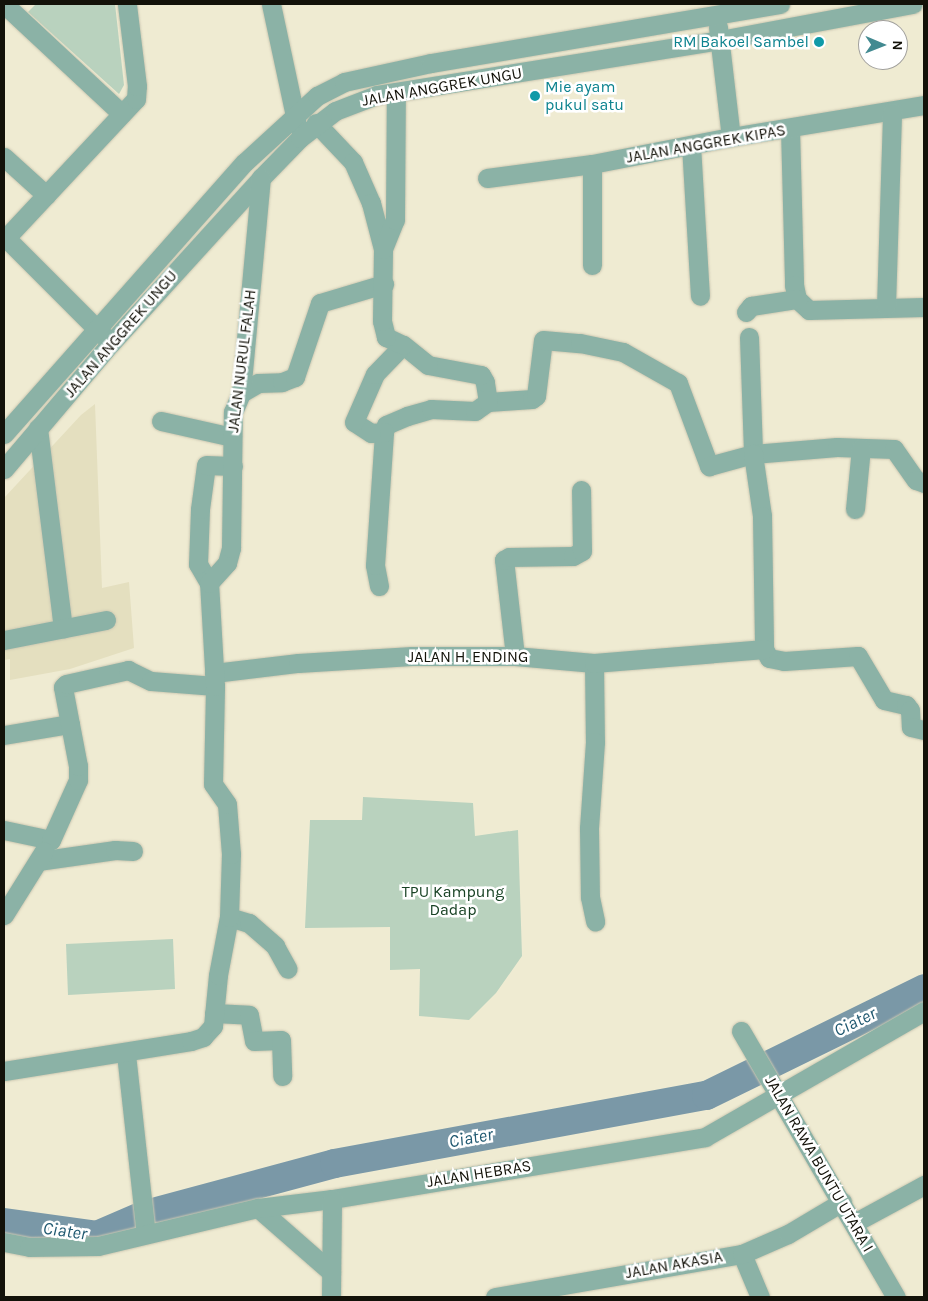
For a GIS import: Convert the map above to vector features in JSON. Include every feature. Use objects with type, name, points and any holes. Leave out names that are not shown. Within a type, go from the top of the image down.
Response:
[{"type":"street","points":[[4,4],[122,114]]},
{"type":"street","points":[[111,343],[5,239],[136,99],[137,92],[128,4]]},
{"type":"street","points":[[271,4],[300,138]]},
{"type":"street","name":"JALAN ANGGREK UNGU","points":[[4,434],[245,162],[295,114],[317,96],[344,82],[431,63],[715,10],[780,4]]},
{"type":"street","name":"JALAN ANGGREK UNGU","points":[[4,469],[111,343],[261,178],[316,123],[355,102],[396,92],[720,40],[913,4]]},
{"type":"street","points":[[715,10],[731,137]]},
{"type":"street","points":[[383,249],[395,220],[396,92]]},
{"type":"street","name":"JALAN ANGGREK KIPAS","points":[[487,178],[592,164],[731,137],[924,106]]},
{"type":"street","points":[[886,306],[892,112]]},
{"type":"street","points":[[316,123],[353,162],[371,204],[383,249],[382,330],[386,337],[403,345],[428,364],[481,375],[485,382],[488,402]]},
{"type":"street","points":[[790,128],[796,292],[809,310],[886,306],[924,307]]},
{"type":"street","points":[[692,145],[700,296]]},
{"type":"street","points":[[4,157],[46,195]]},
{"type":"street","points":[[592,164],[592,265]]},
{"type":"street","name":"JALAN NURUL FALAH","points":[[209,583],[227,563],[231,548],[233,412],[241,393],[261,178]]},
{"type":"street","points":[[241,393],[258,384],[282,382],[295,377],[320,303],[384,284]]},
{"type":"street","points":[[746,312],[752,306],[796,292]]},
{"type":"street","points":[[749,338],[753,454],[762,516],[764,650],[769,658],[784,661],[858,656],[884,700],[906,705],[910,710],[911,727],[924,730]]},
{"type":"street","points":[[379,586],[376,564],[386,425],[431,409],[475,410],[488,402],[532,399],[538,390],[543,340],[580,342],[623,352],[678,383],[709,466],[753,454],[781,450],[894,449],[916,480],[924,483]]},
{"type":"street","points":[[384,432],[371,432],[359,427],[354,422],[355,415],[375,374],[403,345]]},
{"type":"street","points":[[161,421],[232,437]]},
{"type":"street","points":[[38,428],[63,628]]},
{"type":"street","points":[[856,509],[861,448]]},
{"type":"street","points":[[4,1071],[126,1054],[203,1037],[213,1026],[229,917],[231,854],[227,804],[213,784],[214,680],[209,583],[198,564],[200,509],[206,465],[233,466]]},
{"type":"street","points":[[515,656],[504,560],[509,557],[573,556],[582,551],[581,490]]},
{"type":"street","points":[[4,640],[106,620]]},
{"type":"street","name":"JALAN H. ENDING","points":[[70,724],[63,687],[66,684],[128,670],[151,680],[214,680],[298,663],[412,656],[515,656],[594,662],[764,650]]},
{"type":"street","points":[[594,662],[596,742],[589,828],[590,897],[595,921]]},
{"type":"street","points":[[4,735],[70,724],[78,780],[51,840],[4,915]]},
{"type":"street","points":[[4,830],[51,840]]},
{"type":"street","points":[[38,861],[115,850],[133,851]]},
{"type":"street","points":[[229,917],[249,923],[275,946],[288,969]]},
{"type":"street","name":"JALAN HEBRAS","points":[[4,1242],[29,1247],[98,1246],[145,1230],[258,1208],[332,1198],[705,1137],[924,1011]]},
{"type":"street","points":[[214,1013],[249,1015],[254,1041],[281,1040],[282,1076]]},
{"type":"street","name":"JALAN RAWA BUNTU UTARA I","points":[[742,1032],[896,1297]]},
{"type":"street","points":[[126,1054],[145,1230]]},
{"type":"street","points":[[854,1223],[924,1185]]},
{"type":"street","points":[[331,1297],[332,1198]]},
{"type":"street","name":"JALAN AKASIA","points":[[495,1297],[742,1254],[788,1234],[842,1202]]},
{"type":"street","points":[[258,1208],[331,1272]]},
{"type":"street","points":[[742,1254],[760,1297]]},
{"type":"shaded area","points":[[95,404],[102,588],[129,582],[134,648],[70,669],[10,680],[10,659],[4,660],[4,498],[81,415]]},
{"type":"green space","points":[[36,4],[115,4],[124,85],[119,94],[28,12]]},
{"type":"green space","name":"TPU Kampung Dadap","points":[[363,797],[473,803],[475,836],[518,830],[522,956],[496,993],[469,1020],[419,1016],[420,969],[390,970],[390,927],[305,928],[310,820],[362,820]]},
{"type":"green space","points":[[173,939],[175,989],[68,995],[66,944]]},
{"type":"waterway","name":"Ciater","points":[[4,1222],[96,1235],[145,1214],[334,1163],[706,1095],[924,988]]},
{"type":"place","name":"RM Bakoel Sambel","points":[[819,42]]},
{"type":"place","name":"Mie ayam pukul satu","points":[[535,96]]}]
